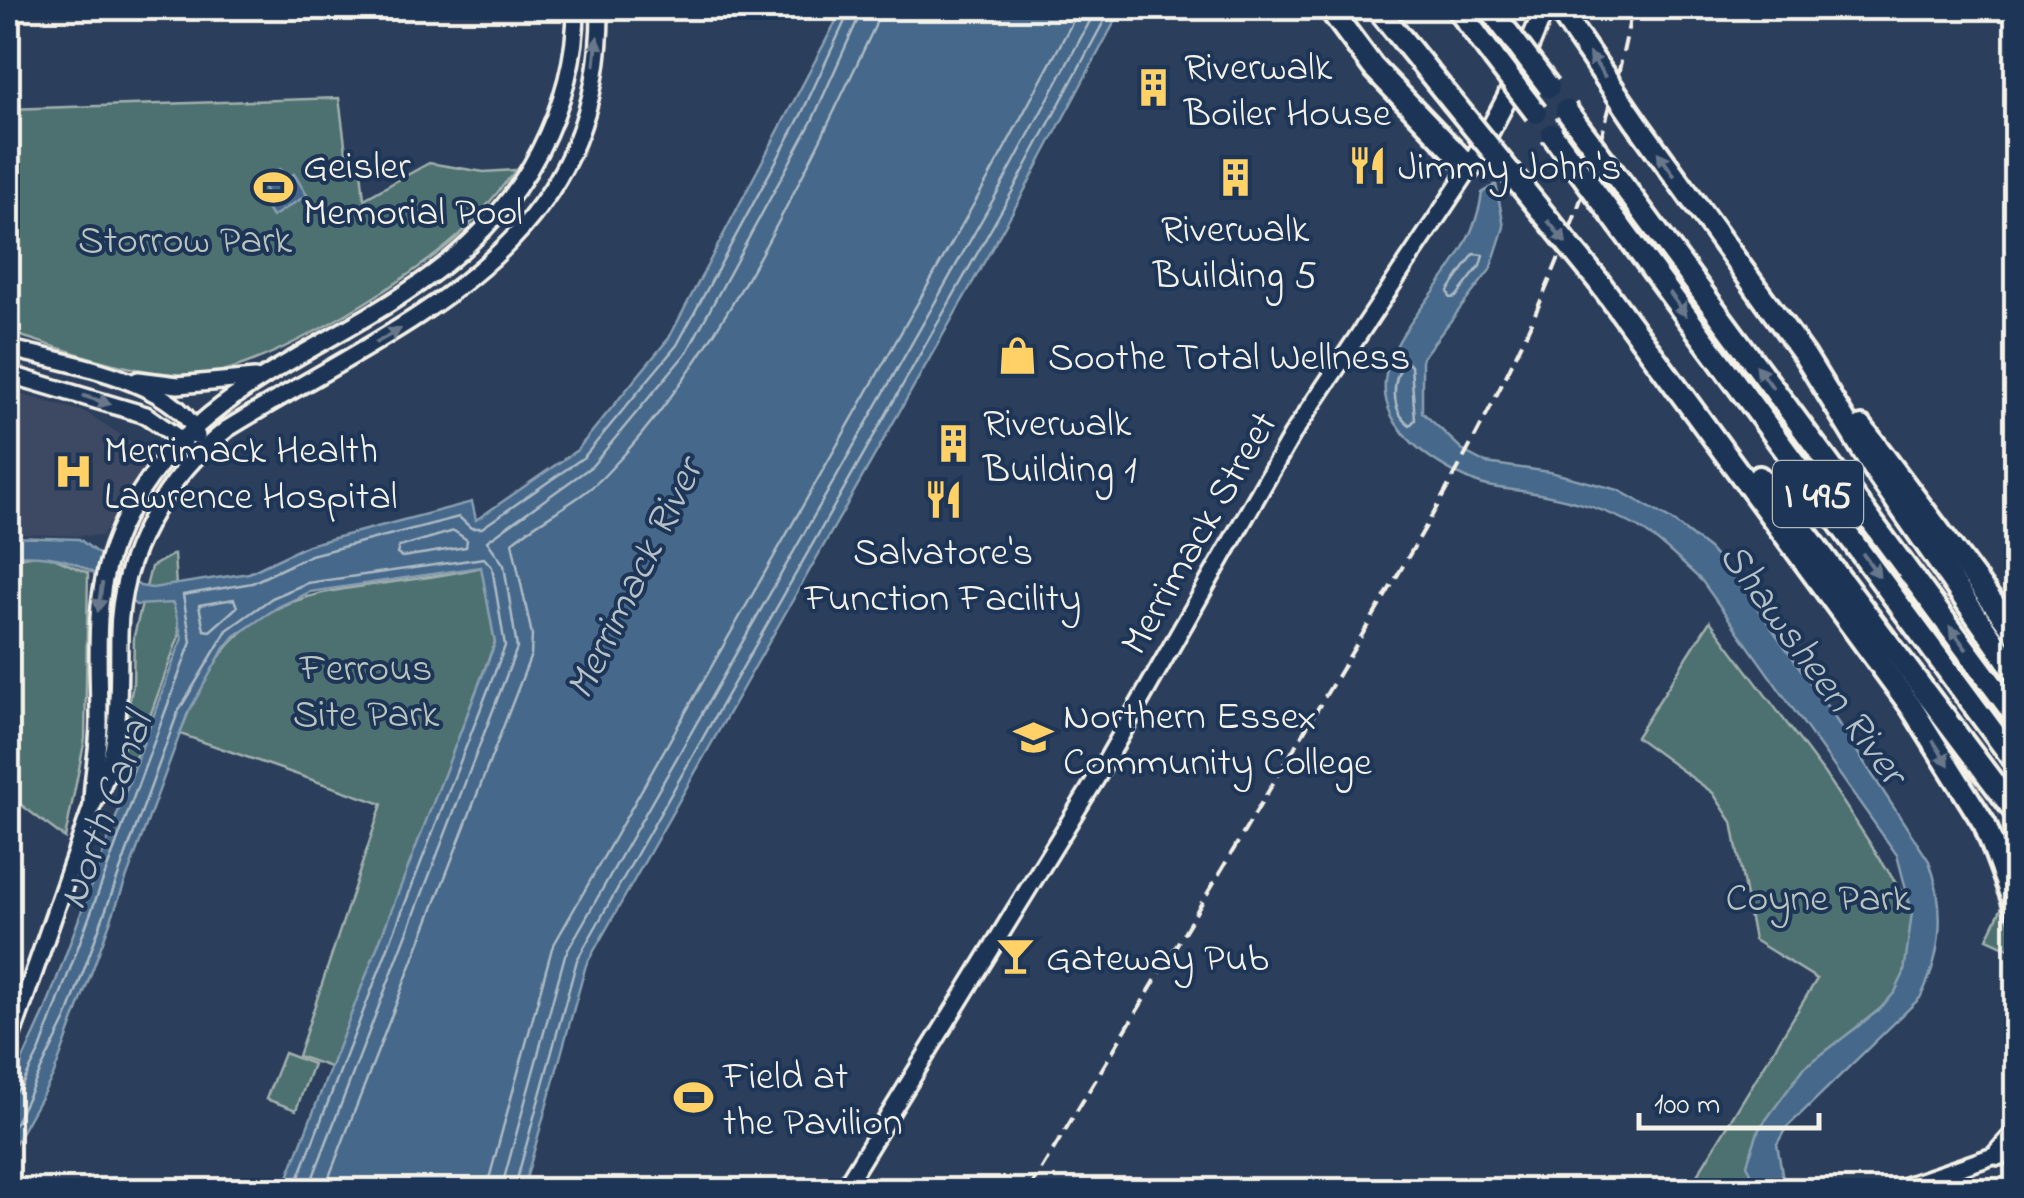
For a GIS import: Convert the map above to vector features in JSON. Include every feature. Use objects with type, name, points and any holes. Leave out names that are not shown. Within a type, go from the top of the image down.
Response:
[{"type":"highway","points":[[1328,8],[1373,66],[1470,168]]},
{"type":"highway","points":[[1377,8],[1682,389],[1912,708],[1985,825],[2016,908]]},
{"type":"highway","name":"I 495","points":[[1457,8],[2016,763]]},
{"type":"highway","name":"I 495","points":[[1489,8],[2016,716]]},
{"type":"highway","points":[[1549,8],[2016,634]]},
{"type":"highway","name":"Merrimack Street","points":[[1470,168],[1549,8]]},
{"type":"highway","points":[[1805,356],[1878,476],[2016,673]]},
{"type":"highway","points":[[1682,389],[1808,536],[2016,812]]},
{"type":"highway","points":[[2011,1151],[2016,1136]]},
{"type":"main road","points":[[92,806],[99,726],[99,592],[120,531],[141,489],[178,440],[194,426],[264,376],[412,291],[482,234],[514,195],[554,123],[570,66],[576,8]]},
{"type":"main road","points":[[8,1047],[92,806],[105,785],[114,747],[121,608],[140,541],[165,494],[201,449],[286,393],[425,314],[508,246],[546,195],[574,140],[594,70],[600,8]]},
{"type":"main road","name":"Merrimack Street","points":[[843,1190],[1098,777],[1292,435],[1470,168]]},
{"type":"main road","points":[[8,348],[119,378],[159,394],[184,412],[194,426],[201,449]]},
{"type":"main road","points":[[8,374],[146,415],[178,440],[201,449]]},
{"type":"main road","points":[[119,378],[178,386],[264,376]]},
{"type":"main road","points":[[1894,1190],[2011,1151]]},
{"type":"shaded area","name":"Merrimack Health Lawrence Hospital","points":[[8,391],[85,412],[151,454],[102,536],[8,534]]},
{"type":"green space","name":"Storrow Park","points":[[339,98],[346,152],[361,170],[364,199],[429,163],[484,172],[516,170],[463,231],[402,279],[291,344],[221,371],[193,375],[146,371],[8,332],[8,109]]},
{"type":"green space","points":[[45,554],[88,573],[85,739],[65,838],[8,795],[8,559]]},
{"type":"green space","points":[[174,554],[179,636],[132,766],[118,762],[133,684],[134,636],[151,567]]},
{"type":"green space","name":"Ferrous Site Park","points":[[482,567],[495,642],[333,1068],[298,1056],[382,804],[180,734],[205,679],[233,641],[265,615],[300,599],[340,590]]},
{"type":"green space","name":"Coyne Park","points":[[1710,621],[1824,773],[1914,913],[1913,981],[1827,1054],[1797,1087],[1777,1127],[1761,1190],[1688,1190],[1817,979],[1754,940],[1732,822],[1713,793],[1636,737]]},
{"type":"green space","points":[[2002,907],[2006,909],[2016,952],[1987,939]]},
{"type":"green space","points":[[284,1053],[313,1064],[296,1110],[266,1099]]},
{"type":"water","name":"Merrimack River","points":[[843,8],[1122,8],[1021,197],[586,965],[523,1190],[283,1190],[495,643],[481,567],[310,592],[278,607],[235,636],[222,652],[187,715],[53,1076],[8,1156],[8,1092],[45,1011],[182,638],[173,603],[136,605],[78,565],[48,557],[8,556],[8,537],[79,539],[140,586],[152,588],[249,573],[308,545],[472,502],[476,520],[577,450],[669,338]]},
{"type":"water","points":[[280,169],[286,178],[294,174],[307,195],[272,217],[259,196],[266,191],[260,181]]},
{"type":"water","name":"Shawsheen River","points":[[1496,184],[1504,227],[1490,270],[1422,358],[1422,412],[1465,452],[1486,463],[1550,472],[1618,490],[1670,519],[1709,549],[1744,589],[1829,709],[1929,861],[1938,896],[1940,930],[1928,981],[1920,998],[1786,1128],[1777,1144],[1785,1190],[1758,1190],[1747,1164],[1759,1129],[1804,1068],[1879,1010],[1895,992],[1904,973],[1912,912],[1897,855],[1702,581],[1668,550],[1630,523],[1593,507],[1488,486],[1459,475],[1413,444],[1391,415],[1385,381],[1390,359],[1464,247],[1482,193]]},
{"type":"railway","points":[[1029,1190],[1413,549],[1505,377],[1546,289],[1581,199],[1610,105],[1632,8]]},
{"type":"place","name":"Riverwalk Boiler House","points":[[1154,88]]},
{"type":"place","name":"Jimmy John's","points":[[1368,165]]},
{"type":"place","name":"Riverwalk Building 5","points":[[1235,177]]},
{"type":"place","name":"Geisler Memorial Pool","points":[[273,187]]},
{"type":"place","name":"Soothe Total Wellness","points":[[1018,355]]},
{"type":"place","name":"Riverwalk Building 1","points":[[953,444]]},
{"type":"place","name":"Merrimack Health Lawrence Hospital","points":[[74,471]]},
{"type":"place","name":"Salvatore's Function Facility","points":[[943,500]]},
{"type":"place","name":"Northern Essex Community College","points":[[1033,737]]},
{"type":"place","name":"Gateway Pub","points":[[1016,956]]},
{"type":"place","name":"Field at the Pavilion","points":[[693,1097]]},
{"type":"water label","name":"North Canal","points":[[103,810]]}]
